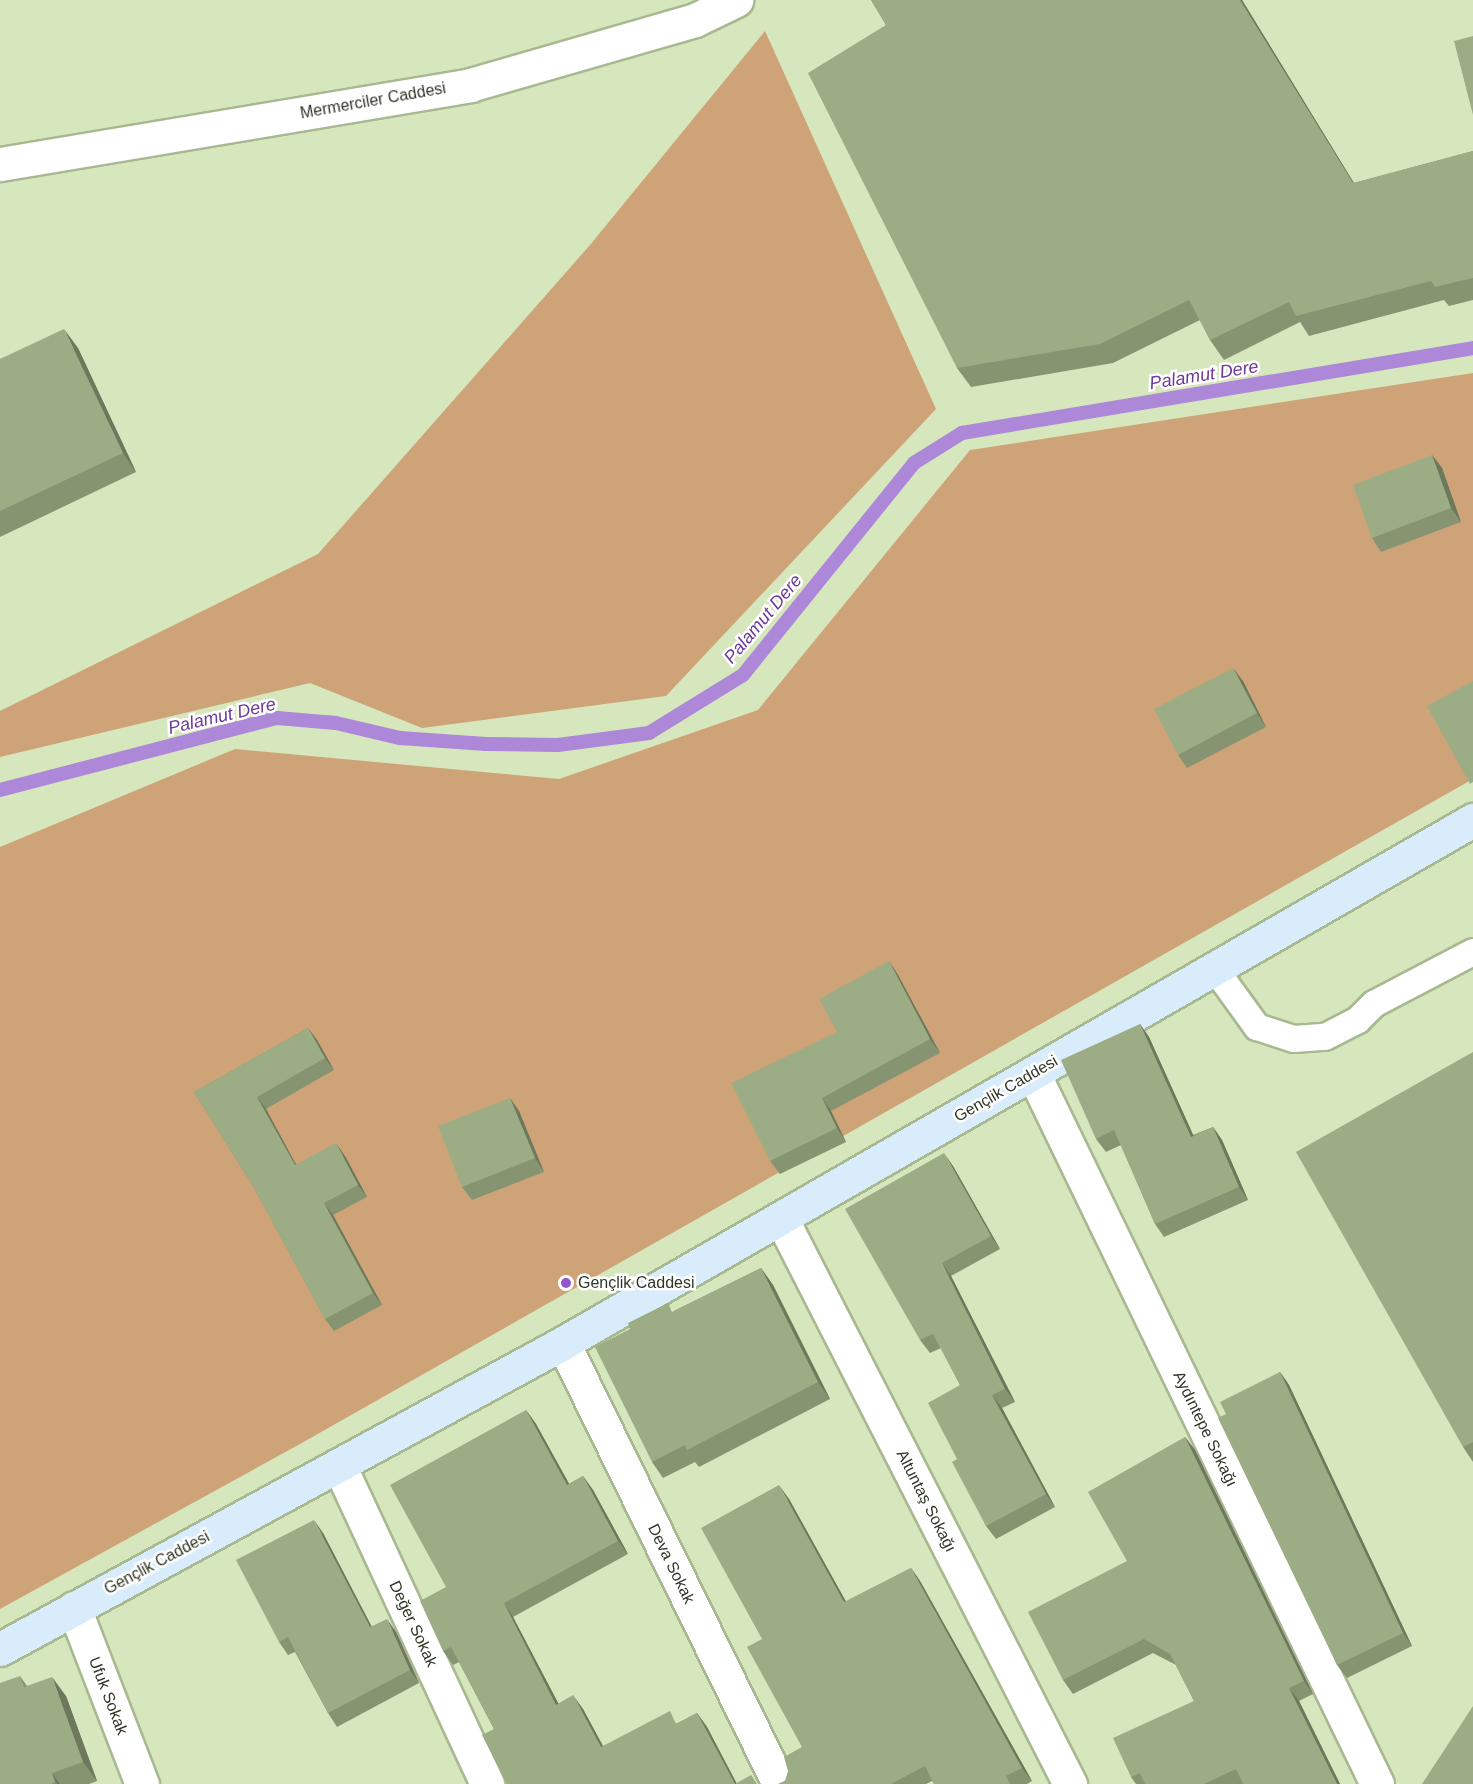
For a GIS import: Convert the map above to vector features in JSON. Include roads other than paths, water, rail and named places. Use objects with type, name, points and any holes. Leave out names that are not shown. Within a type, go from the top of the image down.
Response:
[{"type":"main road","name":"Gençlik Caddesi","points":[[0,1649],[563,1343],[1473,820]]},
{"type":"street","name":"Mermerciler Caddesi","points":[[0,164],[470,85],[693,10],[736,0]]},
{"type":"street","name":"Aydıntepe Sokağı","points":[[1032,1074],[1377,1784]]},
{"type":"street","name":"Altuntaş Sokağı","points":[[781,1218],[1070,1784]]},
{"type":"street","name":"Deva Sokak","points":[[563,1343],[778,1784]]},
{"type":"street","name":"Değer Sokak","points":[[339,1464],[487,1784]]},
{"type":"street","name":"Ufuk Sokak","points":[[74,1608],[142,1784]]},
{"type":"lane","points":[[1215,969],[1257,1028],[1294,1039],[1325,1037],[1358,1020],[1384,998],[1473,952]]},
{"type":"waterway","name":"Palamut Dere","points":[[0,790],[277,718],[336,723],[400,738],[486,744],[558,745],[649,733],[743,675],[914,463],[962,433],[1473,348]]},
{"type":"place","name":"Gençlik Caddesi","points":[[566,1283]]}]
